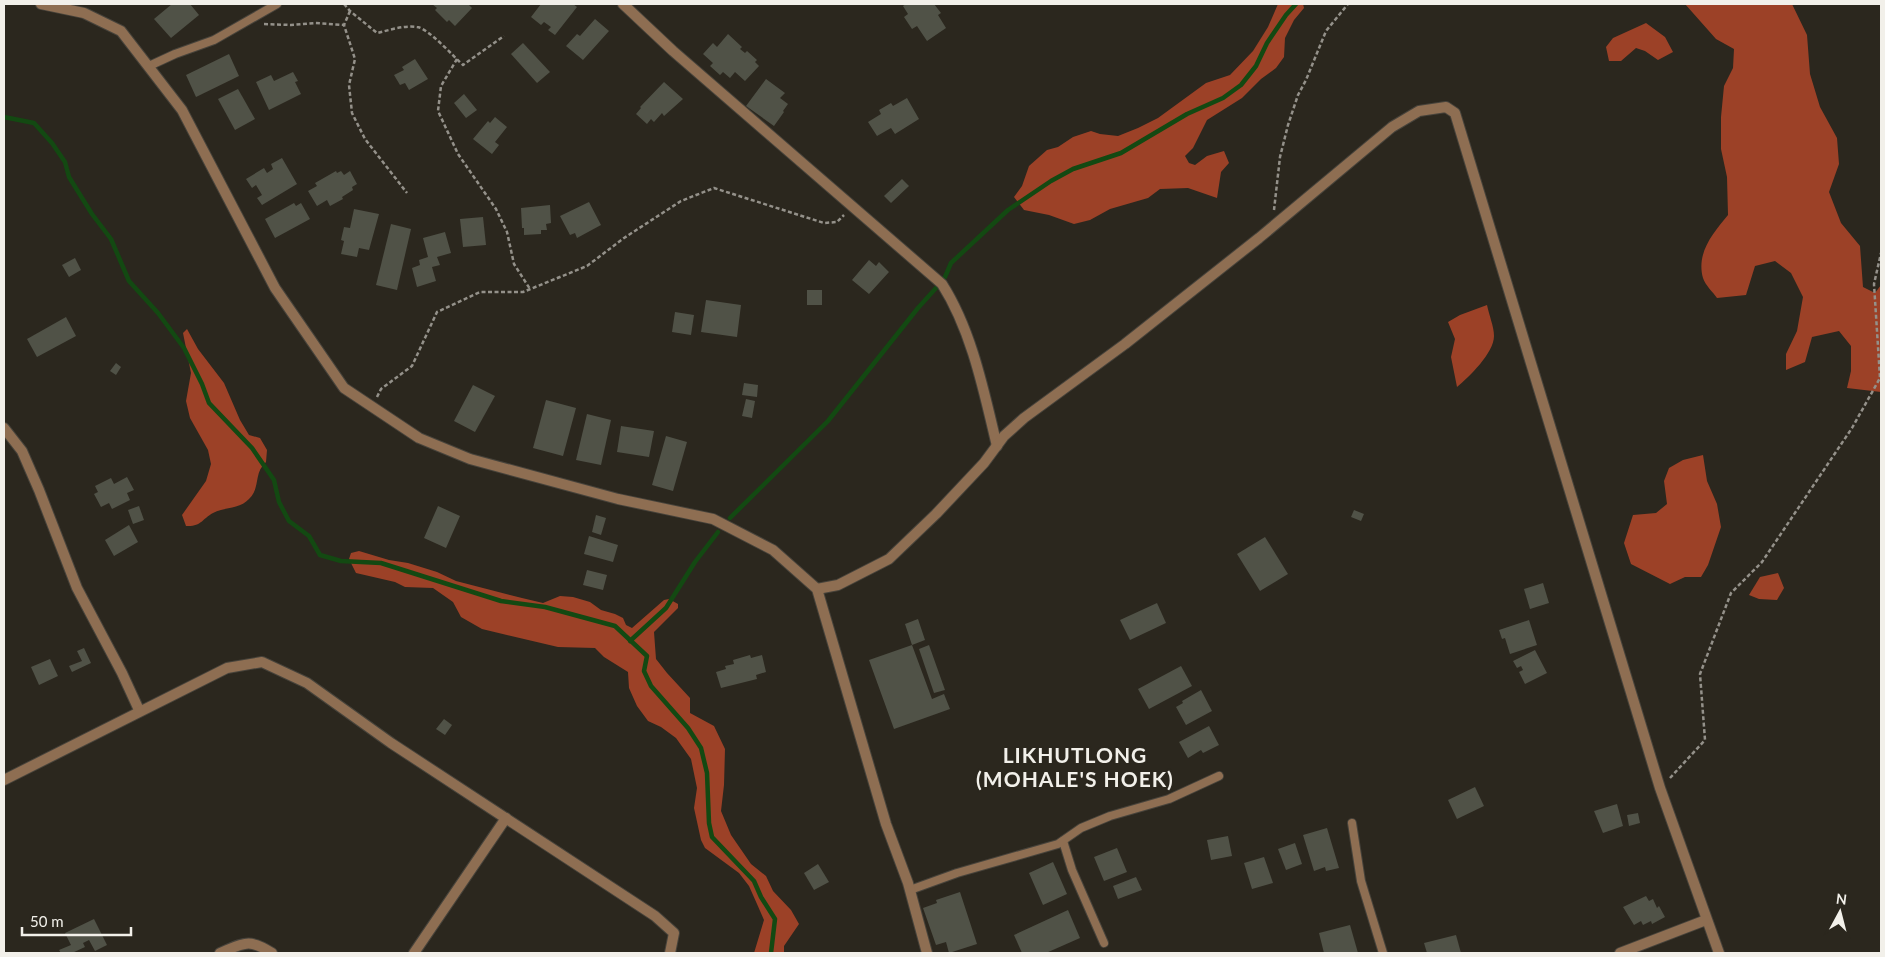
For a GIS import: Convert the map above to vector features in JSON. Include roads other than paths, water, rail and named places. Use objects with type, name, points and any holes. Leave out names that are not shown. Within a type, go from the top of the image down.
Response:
[{"type":"street","points":[[41,4],[84,14],[121,31],[149,66],[182,110],[275,288],[344,388],[419,438],[470,459],[618,499],[713,519],[773,550],[817,589],[886,824],[910,890],[927,953]]},
{"type":"street","points":[[623,4],[673,51],[942,284],[954,304],[981,377],[997,446]]},
{"type":"street","points":[[817,589],[838,585],[890,559],[984,464],[1004,436],[1024,418],[1125,344],[1272,227],[1392,127],[1419,111],[1446,107],[1455,113],[1660,788],[1719,953]]},
{"type":"street","points":[[4,428],[22,451],[77,588],[122,673],[139,710]]},
{"type":"street","points":[[4,780],[139,710],[227,668],[262,662],[307,683],[391,743],[656,916],[674,933],[670,953]]},
{"type":"street","points":[[414,953],[506,818]]},
{"type":"street","points":[[1620,953],[1706,920]]},
{"type":"street","points":[[220,953],[246,943],[260,945],[272,953]]},
{"type":"lane","points":[[149,66],[214,40],[277,4]]},
{"type":"lane","points":[[910,890],[958,873],[1058,844],[1081,828],[1110,816],[1169,799],[1219,776]]},
{"type":"lane","points":[[1352,823],[1361,881],[1383,953]]},
{"type":"lane","points":[[1063,841],[1072,870],[1104,943]]},
{"type":"waterway","points":[[945,277],[951,263],[1008,210],[1051,181],[1073,169],[1121,153],[1187,114],[1223,98],[1241,85],[1256,66],[1267,43],[1286,15],[1296,4]]},
{"type":"waterway","points":[[4,117],[34,123],[52,143],[65,162],[69,177],[92,214],[111,239],[129,281],[158,313],[184,348],[209,403],[252,448],[274,480],[279,502],[289,521],[309,536],[320,555],[341,561],[381,563],[501,601],[545,607],[615,626],[647,656],[644,671],[651,686],[688,728],[701,748],[707,773],[709,823],[712,837],[754,881],[761,897],[775,919],[771,953]]},
{"type":"waterway","points":[[730,518],[828,421],[936,288]]},
{"type":"waterway","points":[[630,641],[666,608],[695,562],[718,532]]},
{"type":"district","name":"LIKHUTLONG (MOHALE'S HOEK)","points":[[1075,766]]}]
